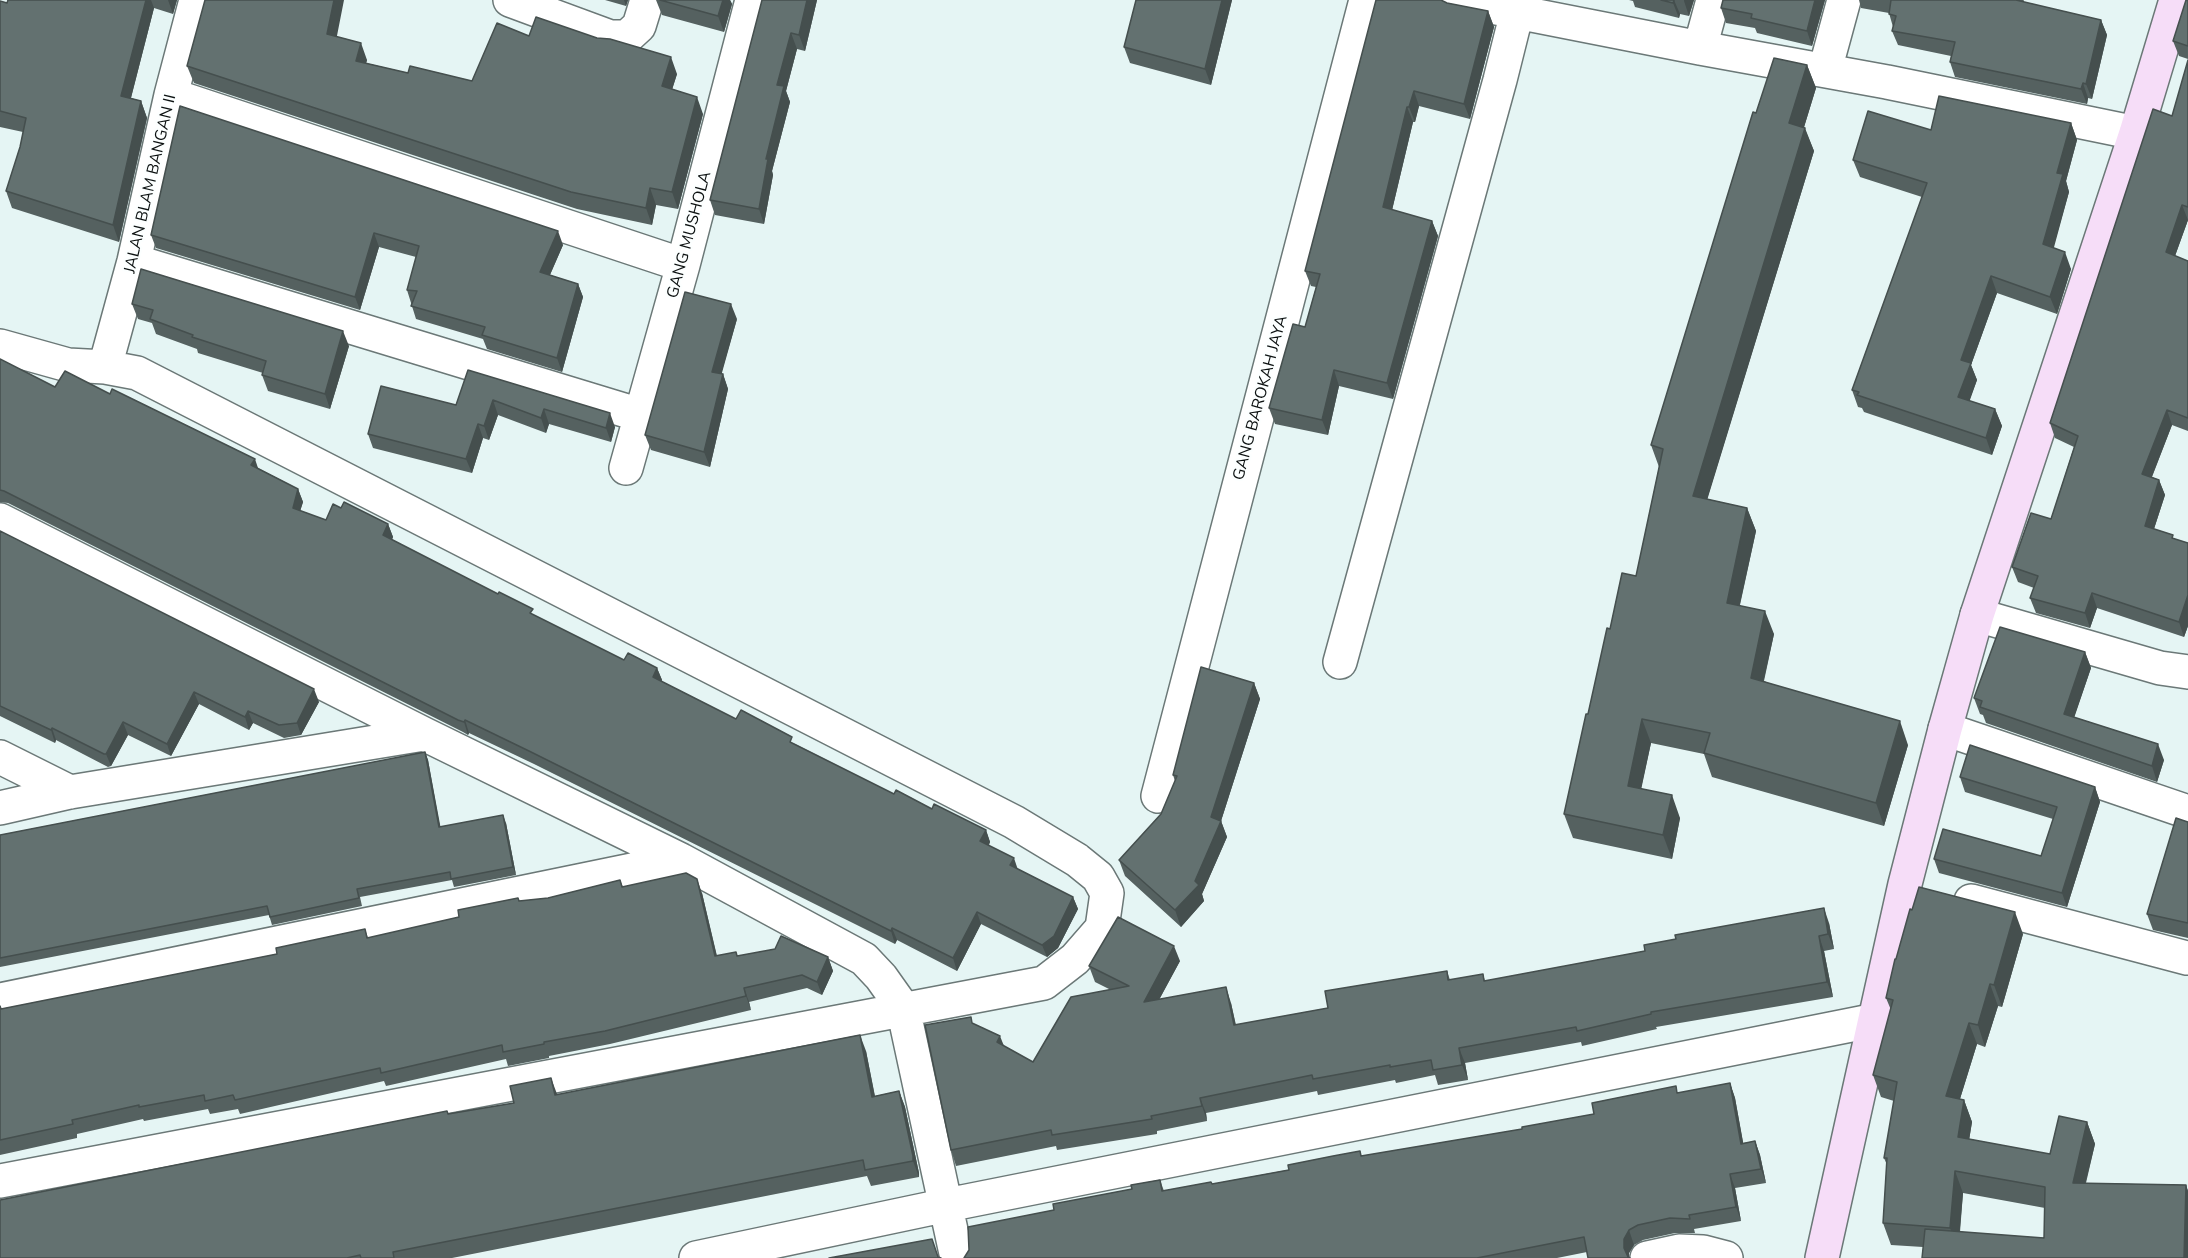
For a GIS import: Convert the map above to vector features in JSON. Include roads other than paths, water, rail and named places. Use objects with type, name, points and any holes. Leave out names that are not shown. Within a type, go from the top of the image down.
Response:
[{"type":"street","name":"JALAN BLAM BANGAN II","points":[[109,352],[134,261],[171,95],[196,0]]},
{"type":"street","points":[[510,0],[610,37],[627,37],[639,26],[647,0]]},
{"type":"street","name":"GANG MUSHOLA","points":[[626,468],[683,265],[752,0]]},
{"type":"street","name":"GANG BAROKAH JAYA","points":[[1158,796],[1365,0]]},
{"type":"street","points":[[1456,0],[1825,70],[2136,133]]},
{"type":"street","points":[[1700,48],[1713,0]]},
{"type":"street","points":[[1825,70],[1844,0]]},
{"type":"street","points":[[1822,1258],[1905,884],[1977,615],[2136,133],[2176,0]]},
{"type":"street","points":[[1340,662],[1500,80],[1516,12]]},
{"type":"street","points":[[171,95],[683,265]]},
{"type":"street","points":[[134,261],[640,415]]},
{"type":"street","points":[[0,346],[68,365],[109,352],[137,373],[1014,822],[1077,860],[1098,877],[1107,893],[1102,928],[1075,959],[1044,983],[0,1181]]},
{"type":"street","points":[[0,520],[424,734],[681,860],[864,959],[882,977],[903,1008],[957,1258]]},
{"type":"street","points":[[1977,615],[2160,668],[2188,672]]},
{"type":"street","points":[[1945,729],[2188,812]]},
{"type":"street","points":[[0,808],[70,792],[424,734]]},
{"type":"street","points":[[0,757],[70,792]]},
{"type":"street","points":[[0,1000],[681,860]]},
{"type":"street","points":[[1905,884],[2187,958]]},
{"type":"street","points":[[696,1258],[947,1205],[1876,1020]]},
{"type":"street","points":[[1647,1258],[1679,1251],[1703,1252],[1726,1258]]}]
